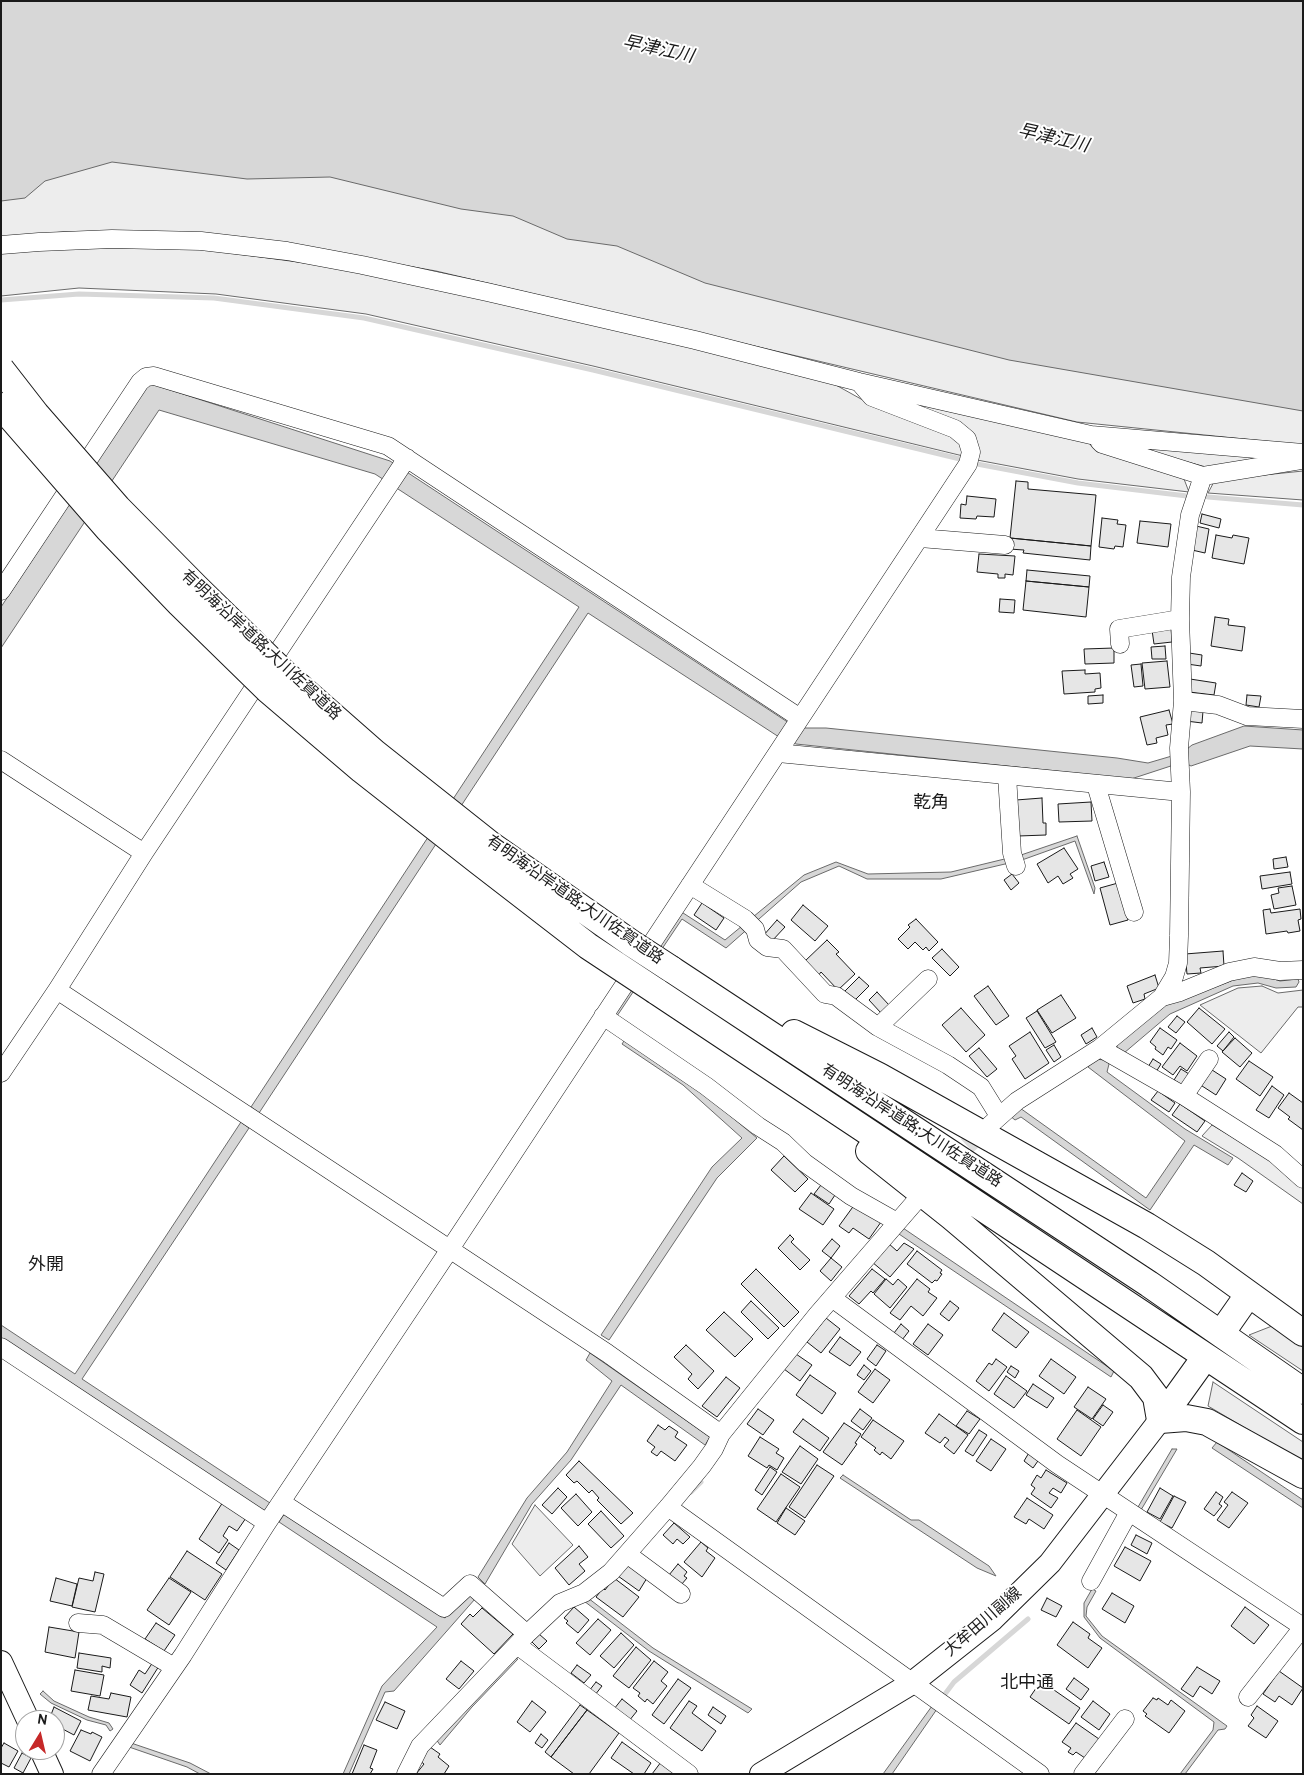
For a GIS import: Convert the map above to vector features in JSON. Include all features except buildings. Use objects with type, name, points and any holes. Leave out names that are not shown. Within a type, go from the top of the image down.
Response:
[{"type":"highway","name":"有明海沿岸道路;大川佐賀道路","points":[[1,369],[36,414],[118,508],[196,588],[284,673],[376,753],[492,845],[671,969],[1149,1284],[1227,1331],[1303,1392]]},
{"type":"highway","name":"有明海沿岸道路;大川佐賀道路","points":[[1,406],[108,529],[267,690],[362,770],[478,861],[588,946],[694,1016],[1204,1364],[1303,1421]]},
{"type":"highway","points":[[699,987],[879,1076],[1147,1226],[1206,1263],[1303,1333]]},
{"type":"highway","points":[[694,1016],[832,1118],[1141,1377],[1156,1398],[1160,1420]]},
{"type":"highway","points":[[1227,1331],[1248,1295]]},
{"type":"highway","points":[[1160,1420],[1204,1364]]},
{"type":"highway","points":[[1160,1420],[1186,1418],[1207,1422],[1303,1474]]},
{"type":"main road","name":"大牟田川副線","points":[[761,1774],[912,1683],[993,1619],[1050,1563],[1160,1420]]},
{"type":"main road","points":[[1,1662],[23,1710]]},
{"type":"main road","points":[[46,1760],[52,1774]]},
{"type":"street","points":[[1,245],[112,239],[201,241],[287,251],[497,294],[695,340],[859,382],[1091,435],[1303,454]]},
{"type":"street","points":[[1,591],[140,382],[146,377],[154,376],[388,446],[799,720]]},
{"type":"street","points":[[101,1774],[174,1667],[267,1523],[968,464],[971,452],[966,439],[955,430],[872,397],[859,382]]},
{"type":"street","points":[[1091,435],[1102,444],[1203,476],[1303,459]]},
{"type":"street","points":[[1,1073],[57,990],[144,853],[407,458]]},
{"type":"street","points":[[690,885],[750,924],[758,940],[767,947],[784,949],[825,994],[836,996],[878,1027],[948,1065],[982,1087],[994,1121],[1017,1101],[1100,1048],[1162,997],[1174,978],[1178,963],[1180,748],[1183,701],[1180,619],[1181,577],[1190,515],[1203,476]]},
{"type":"street","points":[[920,538],[1005,545]]},
{"type":"street","points":[[1120,644],[1119,630],[1180,619]]},
{"type":"street","points":[[1183,701],[1218,705],[1247,716],[1303,719]]},
{"type":"street","points":[[781,749],[1007,776],[1181,792]]},
{"type":"street","points":[[1,760],[144,853]]},
{"type":"street","points":[[1007,776],[1014,859]]},
{"type":"street","points":[[1096,784],[1134,912]]},
{"type":"street","points":[[1162,997],[1180,992],[1229,972],[1254,967],[1280,971],[1303,970]]},
{"type":"street","points":[[878,1027],[928,979]]},
{"type":"street","points":[[57,990],[607,1353],[721,1434]]},
{"type":"street","points":[[603,1016],[706,1086],[758,1126],[783,1142],[805,1162],[851,1196],[897,1222]]},
{"type":"street","points":[[1100,1048],[1184,1096],[1275,1154],[1303,1179]]},
{"type":"street","points":[[1184,1096],[1209,1059]]},
{"type":"street","points":[[406,1774],[420,1746],[462,1700],[522,1640],[560,1603],[584,1594],[611,1572],[702,1466],[714,1449],[721,1434],[832,1298],[915,1202]]},
{"type":"street","points":[[832,1298],[1058,1464],[1303,1627],[1248,1697]]},
{"type":"street","points":[[1,1347],[267,1523]]},
{"type":"street","points":[[281,1502],[444,1608],[470,1584],[522,1640],[689,1774]]},
{"type":"street","points":[[668,1507],[1040,1774]]},
{"type":"street","points":[[1091,1581],[1129,1512]]},
{"type":"street","points":[[626,1554],[681,1594]]},
{"type":"street","points":[[78,1623],[102,1625],[174,1667]]},
{"type":"street","points":[[1083,1774],[1125,1719]]},
{"type":"shaded area","points":[[1,140],[333,158],[1303,400],[1303,445],[1077,422],[436,271],[284,244],[192,233],[63,232],[1,237]]},
{"type":"shaded area","points":[[43,248],[194,248],[364,271],[825,379],[861,399],[948,433],[962,443],[963,456],[593,366],[366,314],[216,294],[79,288],[1,296],[1,252]]},
{"type":"shaded area","points":[[889,398],[1084,441],[1184,479],[1189,492],[1078,479],[977,460],[976,441]]},
{"type":"shaded area","points":[[1121,444],[1286,459],[1206,467]]},
{"type":"shaded area","points":[[1303,471],[1303,500],[1208,493],[1215,480]]},
{"type":"shaded area","points":[[1262,986],[1278,993],[1303,990],[1303,1007],[1298,1007],[1261,1053],[1200,1005],[1238,988]]},
{"type":"shaded area","points":[[1212,1125],[1275,1162],[1303,1188],[1303,1204],[1238,1158],[1202,1136]]},
{"type":"shaded area","points":[[1272,1326],[1303,1347],[1303,1371],[1249,1335]]},
{"type":"shaded area","points":[[1213,1382],[1303,1442],[1303,1462],[1208,1406]]},
{"type":"shaded area","points":[[535,1505],[573,1545],[540,1576],[512,1544]]},
{"type":"water","name":"早津江川","points":[[1,1],[1303,1],[1303,411],[1009,360],[705,283],[617,246],[567,239],[513,216],[461,209],[330,177],[247,179],[112,162],[45,181],[25,198],[1,201]]},
{"type":"water","points":[[155,385],[390,461],[789,723],[802,728],[826,728],[1117,758],[1148,763],[1182,753],[1192,745],[1244,726],[1303,730],[1303,749],[1250,746],[1191,766],[1183,762],[1131,779],[796,744],[779,737],[588,613],[259,1113],[251,1107],[579,607],[375,474],[159,410],[1,648],[1,607],[147,386]]},
{"type":"water","points":[[1077,836],[1095,888],[1094,894],[1075,841],[1022,860],[941,879],[867,879],[839,866],[801,882],[726,948],[682,919],[617,1016],[612,1013],[680,911],[725,940],[804,875],[836,862],[868,874],[951,872],[1021,855]]},
{"type":"water","points":[[1247,975],[1265,976],[1280,981],[1298,979],[1299,982],[1296,987],[1276,988],[1258,983],[1233,986],[1170,1014],[1124,1053],[1117,1050],[1117,1044],[1166,1005]]},
{"type":"water","points":[[626,1038],[686,1079],[757,1138],[717,1178],[609,1340],[601,1335],[712,1167],[742,1138],[683,1085],[622,1044]]},
{"type":"water","points":[[1093,1059],[1106,1060],[1109,1064],[1107,1072],[1185,1129],[1233,1158],[1228,1165],[1194,1145],[1150,1210],[1021,1117],[1015,1120],[1009,1115],[1020,1108],[1146,1198],[1185,1141],[1088,1067]]},
{"type":"water","points":[[241,1122],[249,1128],[82,1379],[270,1503],[264,1512],[1,1338],[1,1325],[75,1374]]},
{"type":"water","points":[[900,1226],[1114,1371],[1111,1377],[896,1232]]},
{"type":"water","points":[[590,1353],[710,1437],[705,1445],[621,1385],[571,1460],[532,1504],[485,1584],[478,1577],[527,1498],[567,1452],[612,1381],[586,1360]]},
{"type":"water","points":[[1217,1442],[1303,1500],[1303,1508],[1212,1448]]},
{"type":"water","points":[[1172,1449],[1177,1449],[1141,1510],[1138,1507]]},
{"type":"water","points":[[843,1475],[911,1520],[919,1520],[989,1566],[996,1576],[977,1568],[840,1478]]},
{"type":"water","points":[[285,1513],[445,1618],[470,1594],[475,1599],[394,1691],[385,1692],[349,1774],[343,1774],[382,1686],[437,1627],[279,1522]]},
{"type":"water","points":[[1092,1589],[1096,1591],[1087,1607],[1086,1616],[1102,1636],[1227,1726],[1225,1729],[1218,1730],[1185,1774],[1180,1774],[1213,1730],[1214,1722],[1100,1638],[1084,1617],[1084,1603]]},
{"type":"water","points":[[588,1598],[653,1648],[752,1709],[748,1713],[649,1651],[584,1601]]},
{"type":"water","points":[[514,1658],[518,1659],[472,1707],[440,1745],[436,1739]]},
{"type":"water","points":[[43,1691],[54,1701],[89,1717],[109,1723],[113,1729],[110,1731],[106,1725],[87,1720],[51,1703],[40,1694]]},
{"type":"water","points":[[932,1706],[937,1709],[892,1774],[883,1774]]},
{"type":"water","points":[[131,1743],[190,1763],[211,1774],[200,1774],[187,1767],[129,1747]]},
{"type":"waterway","points":[[1,300],[79,294],[214,298],[364,318],[593,370],[960,459]]},
{"type":"waterway","points":[[977,464],[1078,483],[1187,496]]},
{"type":"waterway","points":[[1208,497],[1303,505]]},
{"type":"waterway","points":[[691,1492],[701,1482]]},
{"type":"waterway","points":[[945,1694],[954,1682],[1028,1619]]},
{"type":"tunnel","points":[[930,1185],[952,1160],[987,1127]]},
{"type":"district","name":"乾角","points":[[931,804]]},
{"type":"district","name":"外開","points":[[46,1266]]},
{"type":"district","name":"北中通","points":[[1027,1684]]}]
